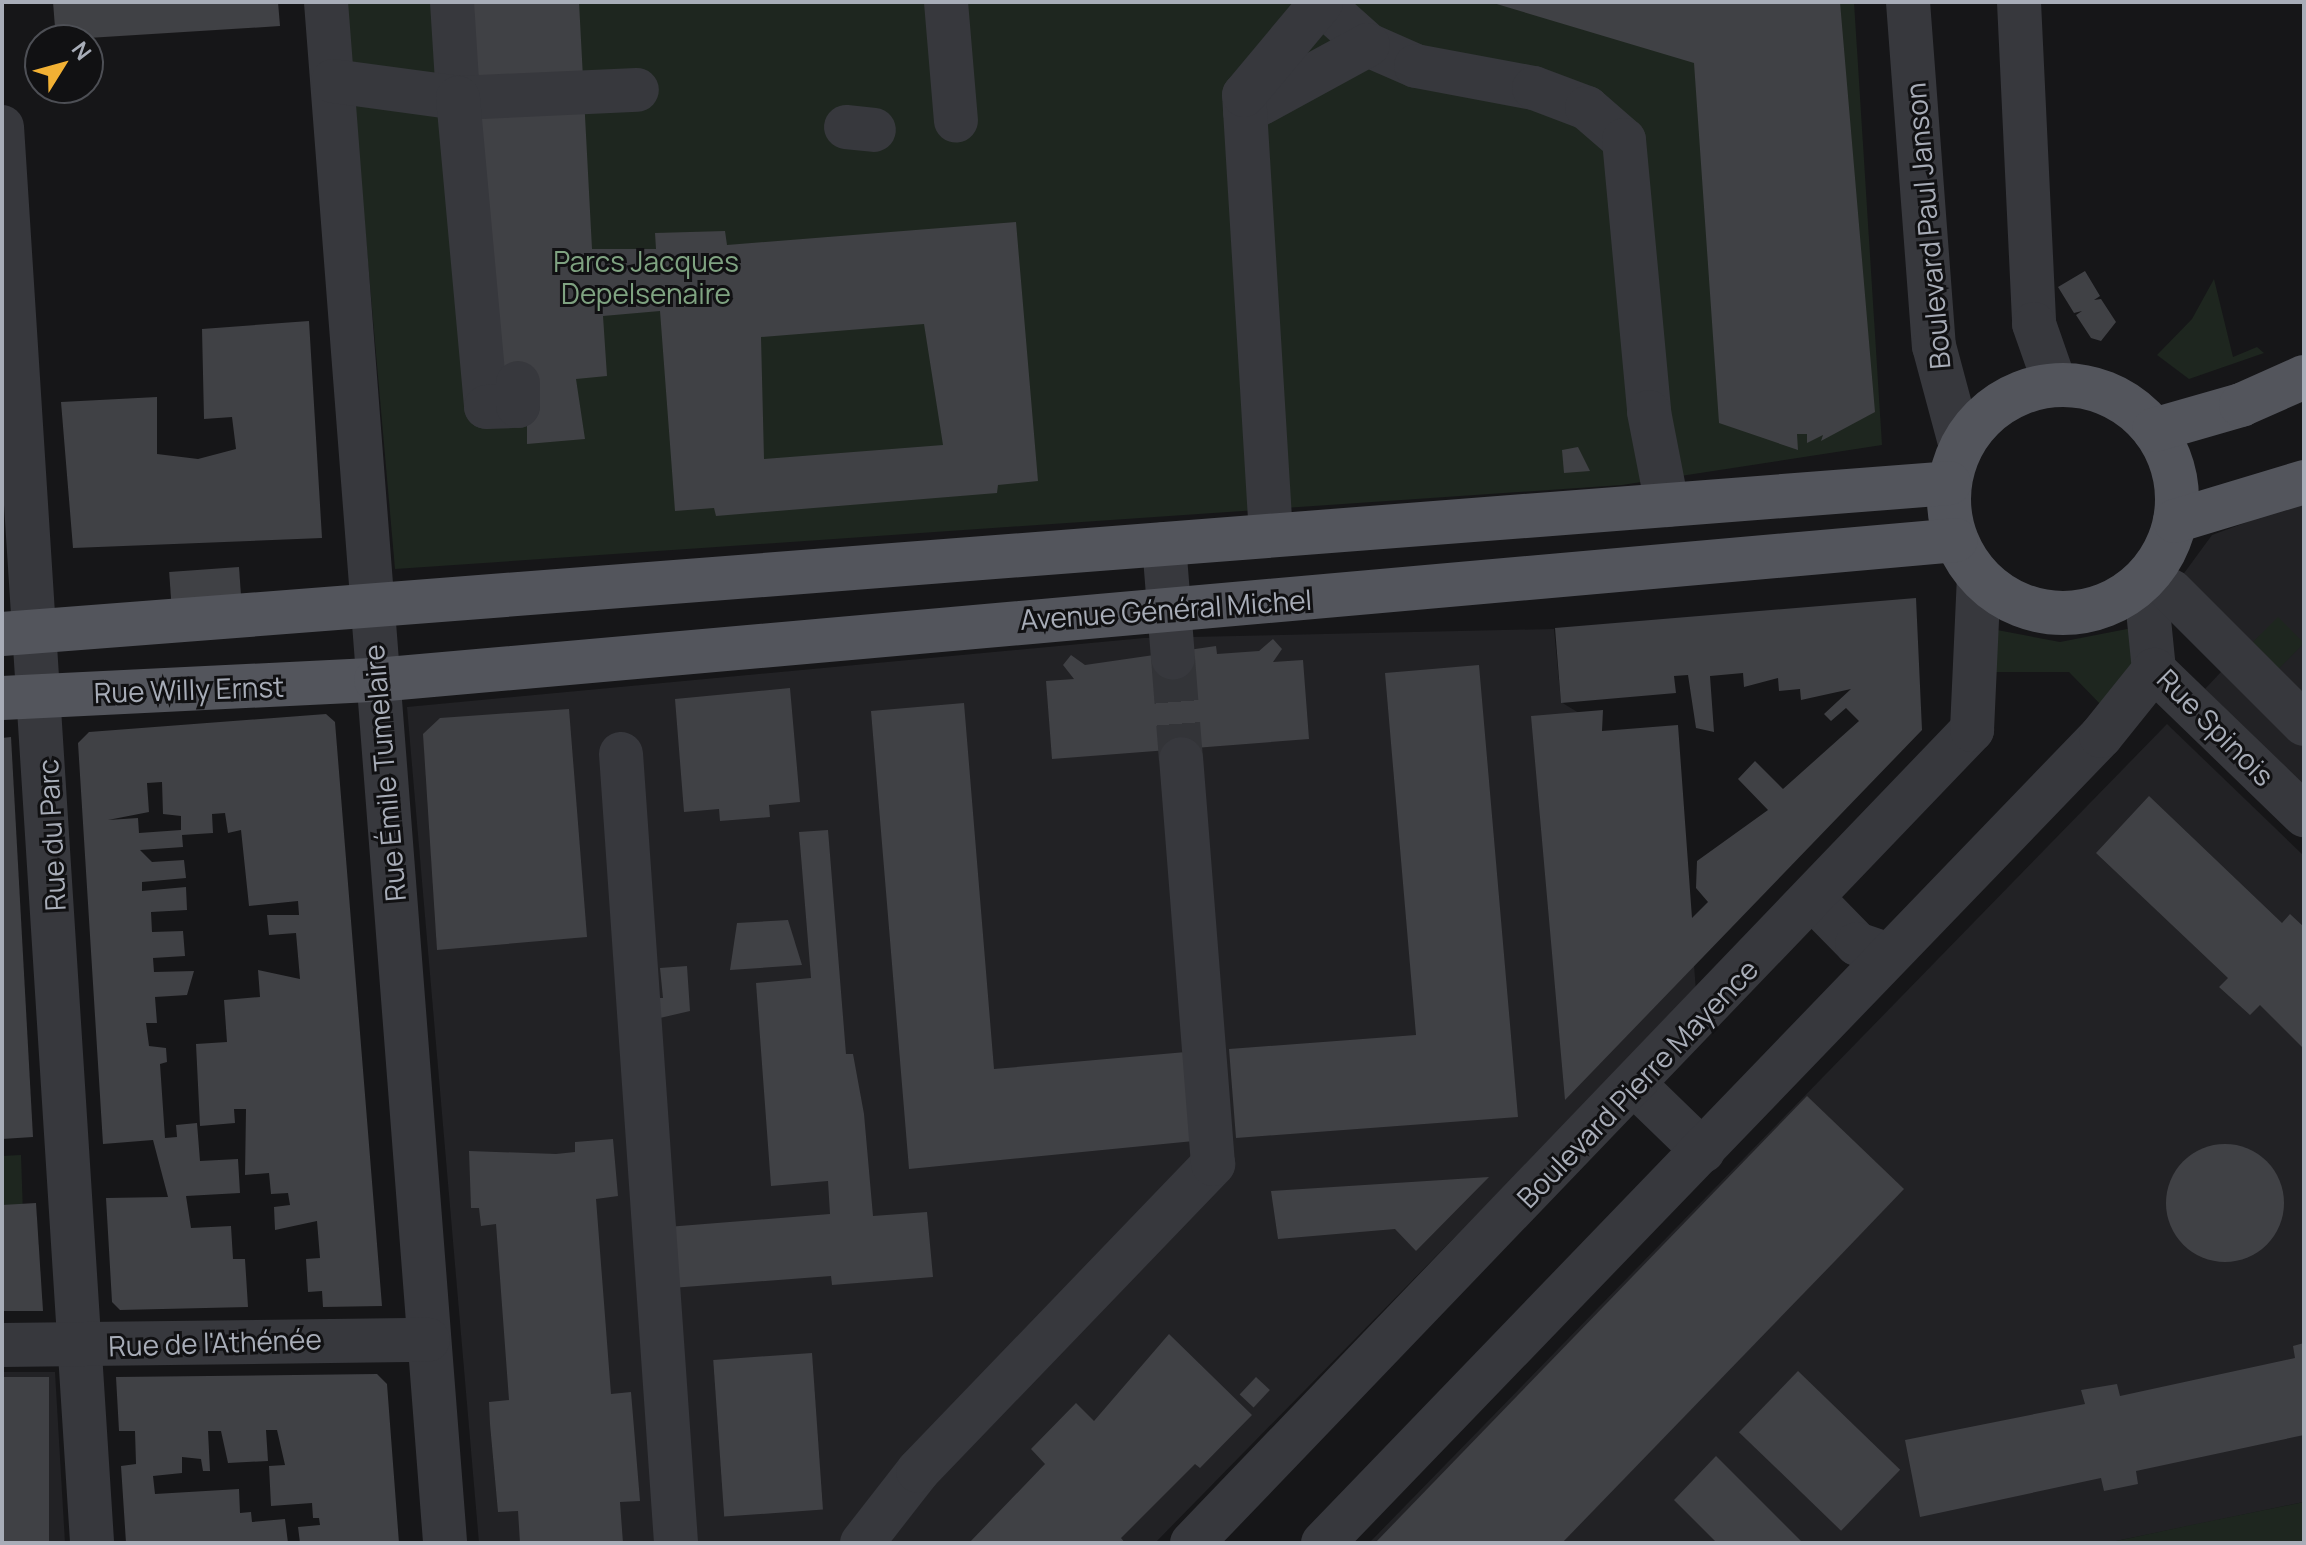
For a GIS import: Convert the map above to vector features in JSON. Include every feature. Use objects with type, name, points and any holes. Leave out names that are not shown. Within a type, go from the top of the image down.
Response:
[{"type":"main road","points":[[2154,430],[2241,405],[2304,377]]},
{"type":"main road","points":[[2055,384],[2110,394],[2154,430],[2178,489],[2175,521],[2158,585],[2106,605],[2061,614],[2003,597],[1979,577],[1956,540],[1955,465],[1995,408],[2055,384]]},
{"type":"main road","points":[[20,633],[1667,505],[1955,465]]},
{"type":"main road","points":[[2175,521],[2304,482]]},
{"type":"main road","name":"Avenue Général Michel","points":[[376,680],[1956,540]]},
{"type":"main road","name":"Rue Willy Ernst","points":[[22,697],[376,680]]},
{"type":"street","name":"Rue Émile Tumelaire","points":[[326,2],[370,604],[445,1543]]},
{"type":"street","points":[[452,2],[486,407],[518,406],[518,383]]},
{"type":"street","points":[[946,2],[956,121]]},
{"type":"street","name":"Boulevard Paul Janson","points":[[1908,2],[1934,346],[1955,465]]},
{"type":"street","points":[[2019,2],[2034,324],[2055,384]]},
{"type":"street","points":[[1271,535],[1244,95],[1321,3],[1368,45],[1416,66],[1534,88],[1587,108],[1624,140],[1649,412],[1667,505]]},
{"type":"street","points":[[1245,112],[1368,45]]},
{"type":"street","points":[[333,81],[458,98],[637,90]]},
{"type":"street","name":"Rue du Parc","points":[[2,127],[22,697],[92,1543]]},
{"type":"street","points":[[1164,544],[1173,658]]},
{"type":"street","name":"Boulevard Pierre Mayence","points":[[1192,1543],[1637,1087],[1972,730],[1979,577]]},
{"type":"street","points":[[2158,585],[2304,724]]},
{"type":"street","name":"Rue Spinois","points":[[2158,585],[2154,670],[2304,815]]},
{"type":"street","points":[[1323,1543],[2101,736],[2154,670]]},
{"type":"street","points":[[621,754],[676,1543]]},
{"type":"street","points":[[862,1543],[918,1471],[1213,1164],[1181,759]]},
{"type":"street","points":[[1812,898],[1857,944],[1889,955]]},
{"type":"street","points":[[1637,1087],[1703,1151]]},
{"type":"street","name":"Rue de l'Athénée","points":[[2,1345],[78,1347],[428,1340]]},
{"type":"shaded area","points":[[2304,501],[2304,792],[2205,689],[2236,656],[2171,591],[2212,535]]},
{"type":"shaded area","points":[[1554,629],[1561,702],[1579,713],[1579,733],[1676,727],[1696,991],[1155,1543],[479,1543],[407,707],[1144,638]]},
{"type":"shaded area","points":[[2167,724],[2304,856],[2304,1502],[2107,1543],[1371,1541]]},
{"type":"shaded area","points":[[2,1372],[55,1372],[65,1543],[2,1543]]},
{"type":"green space","name":"Parcs Jacques Depelsenaire","points":[[345,2],[1854,2],[1882,445],[1622,485],[395,569]]},
{"type":"green space","points":[[2214,279],[2233,357],[2257,347],[2264,353],[2189,379],[2157,355],[2192,319]]},
{"type":"green space","points":[[2278,617],[2304,643],[2276,671],[2250,645]]},
{"type":"green space","points":[[2127,629],[2139,630],[2144,644],[2104,708],[2069,672],[1992,672],[1997,630],[2060,642]]},
{"type":"green space","points":[[21,1155],[25,1273],[2,1274],[2,1156]]},
{"type":"green space","points":[[2304,1502],[2304,1543],[2107,1543],[2196,1524]]},
{"type":"building","points":[[53,2],[278,2],[280,26],[104,37],[104,24],[55,24]]},
{"type":"building","points":[[464,2],[579,2],[592,249],[656,249],[655,233],[725,231],[727,245],[1016,222],[1038,481],[998,485],[997,493],[716,516],[714,508],[675,511],[660,311],[603,316],[607,376],[576,379],[585,439],[527,444],[527,383],[494,385]],"holes":[[[924,324],[943,445],[764,459],[761,337]]]},
{"type":"building","points":[[1490,2],[1840,2],[1875,412],[1821,441],[1823,435],[1807,443],[1807,434],[1797,434],[1798,450],[1719,423],[1694,63]]},
{"type":"building","points":[[2085,271],[2100,296],[2094,300],[2101,299],[2116,322],[2101,341],[2091,338],[2076,315],[2082,311],[2074,313],[2058,287]]},
{"type":"building","points":[[309,321],[322,538],[73,548],[61,402],[157,397],[157,454],[198,459],[236,449],[232,417],[204,419],[202,329]]},
{"type":"building","points":[[1578,447],[1590,471],[1564,473],[1562,450]]},
{"type":"building","points":[[239,567],[241,595],[171,600],[169,572]]},
{"type":"building","points":[[1916,598],[1922,730],[1565,1100],[1531,716],[1603,710],[1602,731],[1678,725],[1692,918],[1708,902],[1696,888],[1697,861],[1768,810],[1738,779],[1755,761],[1783,789],[1859,721],[1846,708],[1831,721],[1824,714],[1851,689],[1801,700],[1800,689],[1779,691],[1778,678],[1744,687],[1743,673],[1710,676],[1714,732],[1696,728],[1688,675],[1674,676],[1676,693],[1561,703],[1555,628]]},
{"type":"building","points":[[1273,639],[1282,649],[1273,662],[1303,660],[1309,739],[1052,759],[1046,681],[1074,679],[1063,665],[1071,655],[1085,665],[1216,646],[1217,654],[1259,651]]},
{"type":"building","points":[[1479,665],[1518,1117],[1236,1138],[1229,1049],[1416,1035],[1385,673]]},
{"type":"building","points":[[790,688],[800,802],[769,805],[770,817],[720,821],[719,809],[684,812],[675,699]]},
{"type":"building","points":[[964,703],[994,1069],[1186,1052],[1194,1141],[909,1169],[871,711]]},
{"type":"building","points":[[569,709],[587,937],[437,950],[423,734],[440,718]]},
{"type":"building","points":[[326,714],[335,722],[382,1306],[323,1307],[322,1291],[308,1292],[306,1259],[320,1258],[317,1221],[275,1230],[274,1207],[290,1205],[288,1193],[271,1194],[269,1173],[245,1175],[246,1109],[234,1109],[235,1123],[200,1126],[196,1044],[227,1042],[224,1000],[260,997],[258,970],[300,979],[296,933],[269,935],[267,915],[299,915],[298,901],[249,906],[241,830],[228,833],[225,813],[212,814],[213,833],[182,835],[183,847],[140,850],[152,862],[184,860],[186,878],[142,882],[142,891],[186,887],[187,910],[151,912],[152,932],[183,931],[185,956],[153,958],[154,972],[194,971],[187,995],[155,997],[157,1023],[146,1023],[149,1046],[166,1048],[167,1062],[160,1064],[165,1138],[177,1137],[176,1125],[197,1123],[200,1161],[238,1159],[240,1193],[186,1196],[191,1228],[231,1226],[233,1259],[245,1259],[248,1307],[120,1310],[112,1302],[106,1198],[168,1197],[153,1140],[103,1144],[78,743],[89,732]],"holes":[[[162,782],[163,814],[181,816],[181,830],[139,833],[138,818],[108,820],[149,812],[147,783]]]},
{"type":"building","points":[[11,737],[33,1137],[2,1139],[2,738]]},
{"type":"building","points":[[2149,796],[2282,923],[2290,914],[2304,927],[2304,1049],[2260,1005],[2250,1015],[2219,987],[2228,978],[2096,853]]},
{"type":"building","points":[[828,830],[846,1054],[853,1054],[864,1114],[873,1216],[927,1212],[933,1277],[832,1285],[831,1276],[671,1288],[667,1227],[830,1214],[828,1181],[771,1186],[756,983],[811,978],[799,832]]},
{"type":"building","points":[[788,920],[802,965],[730,970],[737,923]]},
{"type":"building","points":[[687,966],[690,1011],[647,1021],[646,998],[663,998],[660,968]]},
{"type":"building","points":[[1807,1096],[1904,1189],[1834,1262],[1562,1543],[1375,1543]]},
{"type":"building","points":[[613,1139],[618,1196],[596,1199],[611,1394],[631,1392],[640,1501],[620,1502],[623,1543],[520,1543],[518,1511],[498,1512],[489,1402],[509,1400],[496,1224],[481,1226],[479,1208],[471,1208],[469,1151],[556,1154],[575,1152],[575,1142]]},
{"type":"building","points":[[2225,1144],[2248,1149],[2267,1161],[2279,1180],[2284,1203],[2279,1226],[2267,1245],[2248,1257],[2225,1262],[2202,1257],[2183,1245],[2171,1226],[2166,1203],[2171,1180],[2183,1161],[2202,1149]]},
{"type":"building","points":[[1489,1177],[1416,1251],[1395,1229],[1278,1239],[1271,1191]]},
{"type":"building","points":[[36,1203],[43,1311],[2,1311],[2,1205]]},
{"type":"building","points":[[1169,1334],[1252,1415],[1200,1468],[1195,1464],[1121,1538],[1125,1543],[969,1543],[1045,1464],[1031,1449],[1076,1403],[1094,1421]]},
{"type":"building","points":[[2304,1343],[2304,1435],[2136,1471],[2138,1484],[2104,1491],[2101,1478],[1920,1517],[1905,1440],[2085,1404],[2081,1390],[2117,1384],[2120,1396],[2295,1358],[2293,1346]]},
{"type":"building","points":[[812,1353],[823,1510],[724,1517],[713,1360]]},
{"type":"building","points":[[1798,1371],[1900,1470],[1841,1531],[1739,1432]]},
{"type":"building","points":[[377,1374],[387,1384],[399,1543],[300,1543],[298,1527],[320,1525],[319,1518],[313,1518],[312,1503],[271,1506],[269,1466],[285,1465],[277,1430],[266,1430],[268,1461],[228,1463],[221,1431],[208,1431],[210,1471],[203,1471],[201,1459],[182,1457],[182,1473],[153,1476],[155,1494],[239,1489],[240,1513],[251,1512],[252,1522],[285,1519],[288,1543],[126,1543],[121,1466],[136,1464],[135,1431],[119,1431],[116,1377]]},
{"type":"building","points":[[2,1377],[49,1377],[49,1543],[2,1543]]},
{"type":"building","points":[[1256,1377],[1270,1390],[1254,1408],[1240,1395]]},
{"type":"building","points":[[1716,1456],[1803,1543],[1717,1543],[1674,1500]]},
{"type":"tunnel","points":[[1173,658],[1181,759]]}]
